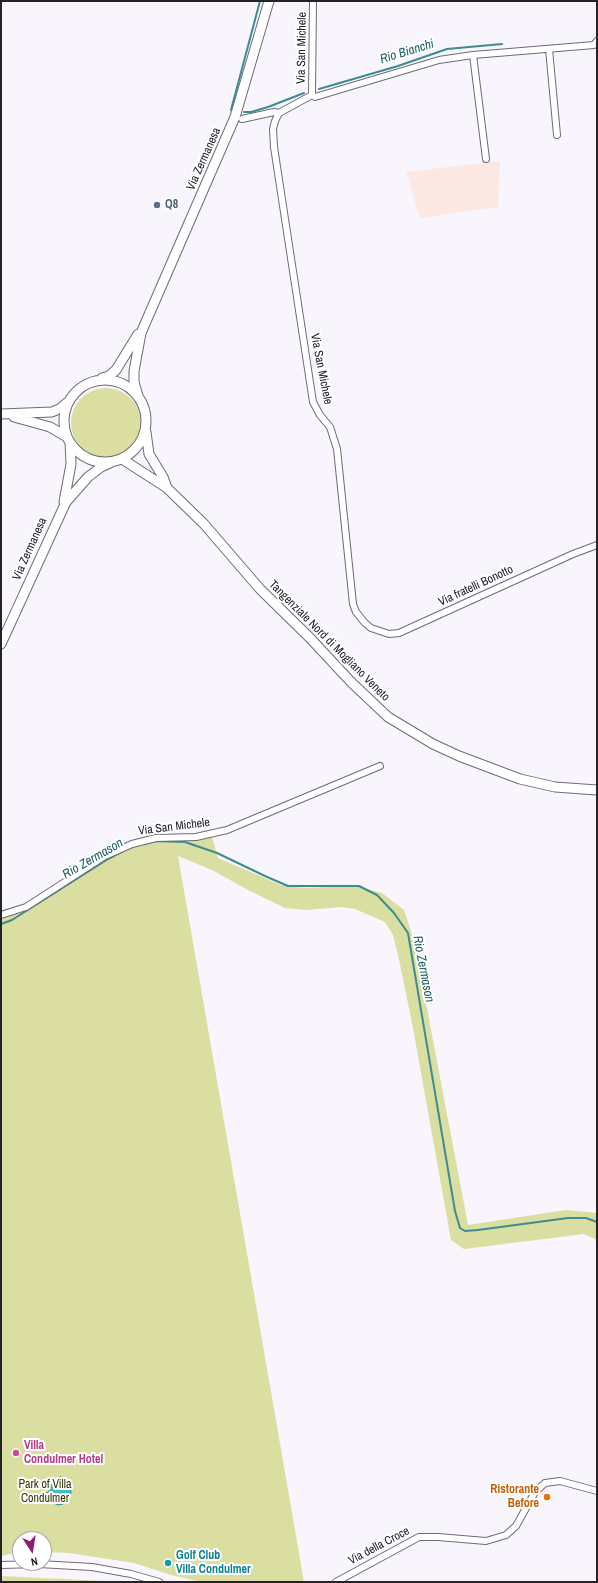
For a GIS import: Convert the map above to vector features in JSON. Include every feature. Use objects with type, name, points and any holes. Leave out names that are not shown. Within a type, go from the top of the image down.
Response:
[{"type":"main road","name":"Via Zermanesa","points":[[138,396],[134,382],[134,364],[141,333],[235,117],[269,1]]},
{"type":"main road","name":"Via Zermanesa","points":[[1,644],[66,496],[72,464],[64,425],[64,412],[76,391],[85,384],[109,376],[116,370],[146,321]]},
{"type":"main road","name":"Via Zermanesa","points":[[62,508],[88,477],[101,467],[120,460],[130,454],[143,439],[146,430],[147,418],[144,406],[130,387],[120,382],[108,379],[96,380]]},
{"type":"main road","points":[[1,414],[52,412],[61,408],[69,401]]},
{"type":"main road","points":[[1,414],[50,427],[68,440],[78,452],[90,459],[104,462],[120,460]]},
{"type":"main road","name":"Tangenziale Nord di Mogliano Veneto","points":[[146,430],[149,454],[167,488]]},
{"type":"main road","name":"Tangenziale Nord di Mogliano Veneto","points":[[120,460],[167,488],[204,524],[260,589],[310,638],[351,682],[388,717],[433,744],[458,756],[520,779],[555,787],[597,790]]},
{"type":"street","name":"Via San Michele","points":[[312,95],[313,1]]},
{"type":"street","name":"Via San Michele","points":[[365,623],[356,612],[353,604],[336,444],[330,427],[320,415],[314,402],[274,147],[273,129],[275,121],[279,113],[312,95],[315,97],[439,60],[472,55],[594,45],[597,41]]},
{"type":"street","points":[[548,49],[557,135]]},
{"type":"street","points":[[472,55],[486,159]]},
{"type":"street","name":"Via San Michele","points":[[242,119],[274,112],[279,113]]},
{"type":"street","name":"Via fratelli Bonotto","points":[[365,623],[371,628],[381,632],[389,634],[399,633],[573,554],[597,545]]},
{"type":"street","name":"Via San Michele","points":[[1,915],[26,907],[105,856],[132,844],[156,838],[196,837],[227,830],[380,766]]},
{"type":"street","name":"Via della Croce","points":[[336,1582],[419,1537],[486,1541],[506,1535],[516,1526],[535,1492],[545,1482],[560,1481],[597,1491]]},
{"type":"street","points":[[1,1565],[39,1564],[92,1568],[131,1574],[159,1582]]},
{"type":"shaded area","points":[[500,161],[498,207],[420,218],[406,172]]},
{"type":"green space","points":[[99,388],[113,388],[126,394],[135,403],[139,409],[141,423],[139,437],[131,448],[120,456],[113,458],[99,458],[92,456],[81,448],[73,437],[71,430],[71,416],[73,409],[81,398],[92,390]]},
{"type":"green space","name":"Golf Club Villa Condulmer","points":[[212,837],[218,858],[281,885],[302,888],[355,886],[382,893],[404,910],[414,940],[468,1225],[566,1210],[597,1213],[597,1240],[584,1234],[464,1249],[451,1240],[413,1028],[398,955],[393,935],[385,922],[355,909],[341,907],[306,910],[285,908],[212,870],[178,856],[304,1582],[202,1582],[171,1575],[134,1563],[69,1553],[52,1552],[52,1531],[12,1531],[12,1554],[1,1556],[1,919],[27,910],[111,856],[133,846],[176,839]]},
{"type":"green space","points":[[1,1576],[126,1582],[1,1582]]},
{"type":"water","points":[[60,1477],[65,1478],[70,1484],[71,1493],[63,1504],[58,1505],[49,1501],[46,1493],[49,1492],[50,1486]]},
{"type":"waterway","name":"Rio Bianchi","points":[[231,110],[260,1]]},
{"type":"waterway","name":"Rio Bianchi","points":[[319,89],[398,66],[447,49],[502,44]]},
{"type":"waterway","name":"Rio Bianchi","points":[[244,112],[251,112],[268,107],[304,93]]},
{"type":"waterway","name":"Rio Zermason","points":[[144,844],[156,841],[185,842],[217,853],[288,886],[359,886],[377,895],[394,913],[408,933],[455,1211],[460,1228],[465,1231],[478,1230],[568,1218],[586,1218],[597,1222]]},
{"type":"waterway","name":"Rio Zermason","points":[[1,924],[12,920],[108,859],[125,850]]},
{"type":"place","name":"Q8","points":[[157,205]]},
{"type":"place","name":"Villa Condulmer Hotel","points":[[16,1453]]},
{"type":"place","name":"Ristorante Before","points":[[547,1497]]},
{"type":"place","name":"Golf Club Villa Condulmer","points":[[168,1563]]},
{"type":"park label","name":"Park of Villa Condulmer","points":[[45,1492]]}]
